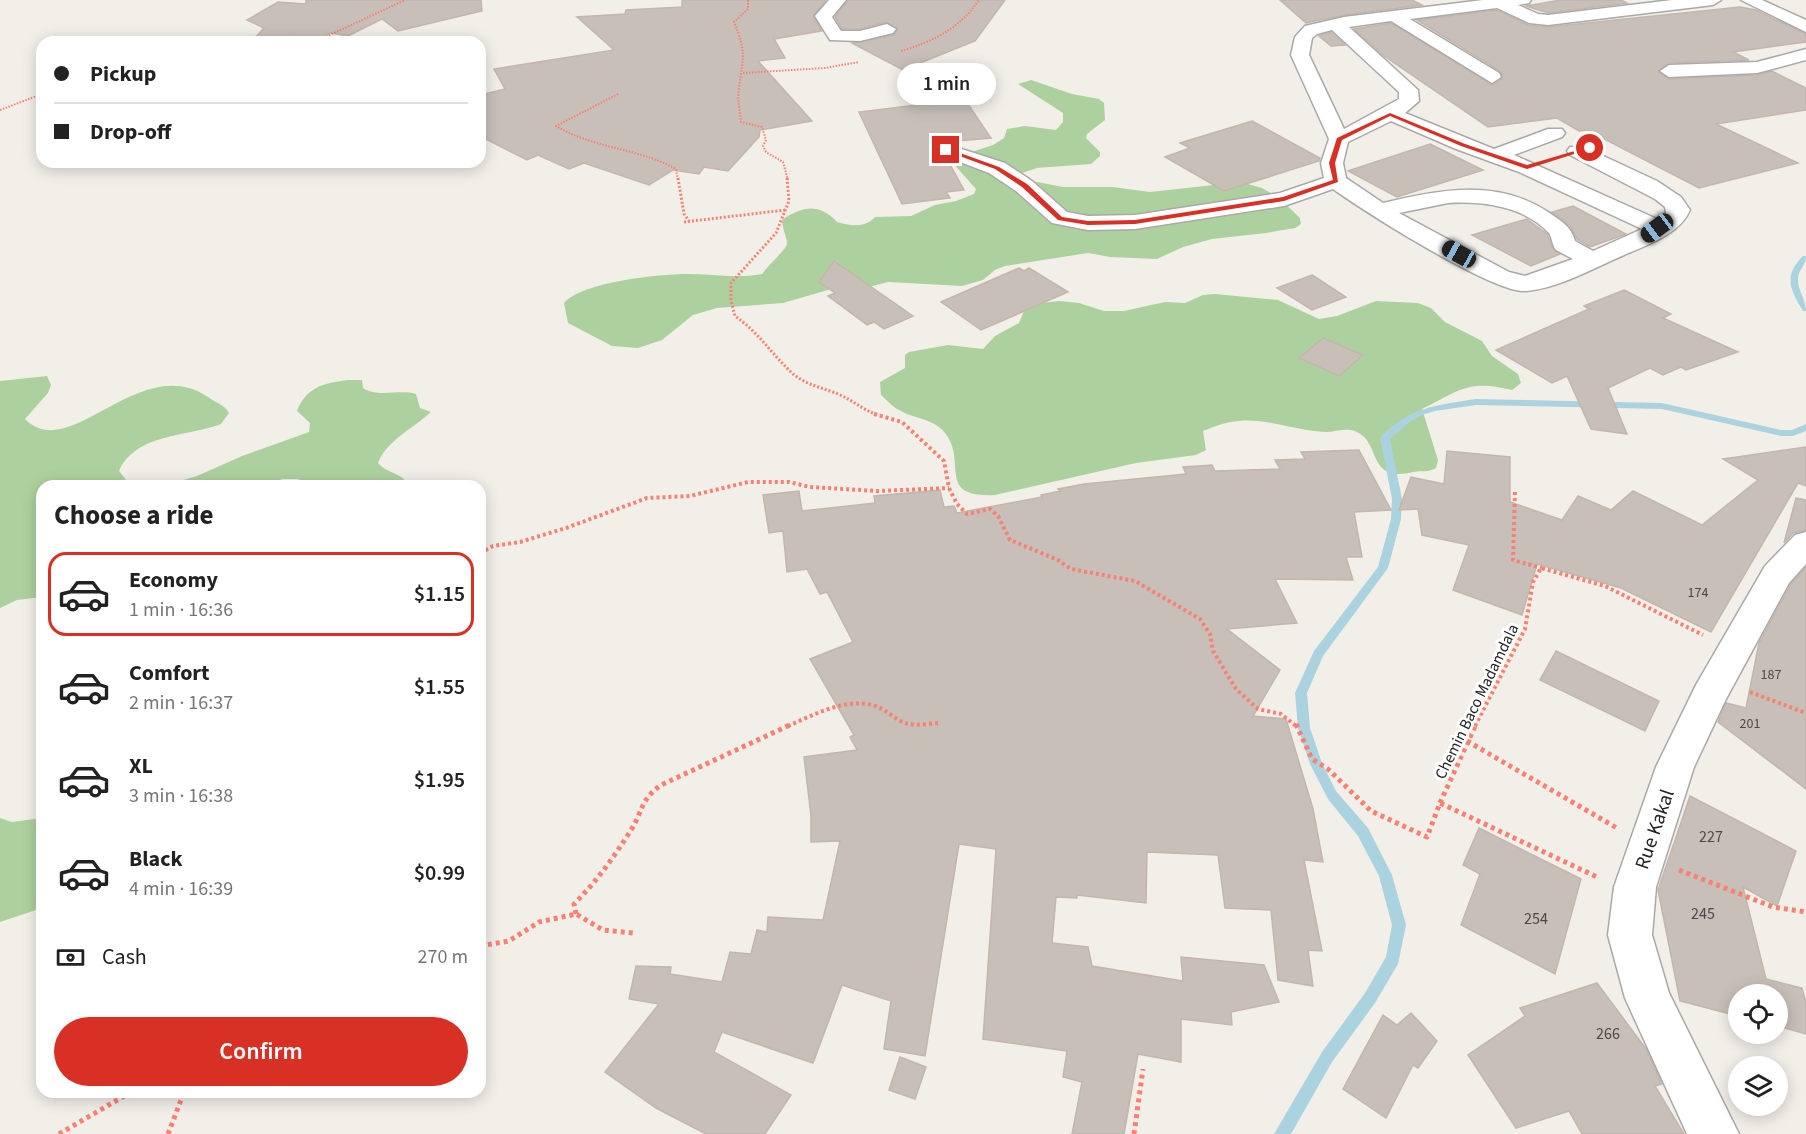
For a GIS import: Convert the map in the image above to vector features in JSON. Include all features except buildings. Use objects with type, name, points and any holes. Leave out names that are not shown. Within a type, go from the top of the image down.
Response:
[{"type":"street","points":[[838,0],[823,16],[836,36],[860,36],[887,29]]},
{"type":"street","points":[[1522,0],[1344,22],[1311,30],[1305,37],[1300,55],[1339,139],[1332,163],[1336,181],[1379,211],[1500,277],[1524,284],[1552,277],[1646,237],[1676,217],[1679,210],[1677,203],[1577,151]]},
{"type":"street","points":[[1499,3],[1535,19],[1548,20],[1713,0]]},
{"type":"street","points":[[1749,0],[1806,27]]},
{"type":"street","points":[[1394,16],[1492,77]]},
{"type":"street","points":[[1339,139],[1390,114],[1409,101],[1408,90],[1341,31],[1344,22]]},
{"type":"street","points":[[1669,71],[1757,67],[1806,54]]},
{"type":"street","points":[[1390,114],[1527,167],[1657,228]]},
{"type":"street","points":[[1494,156],[1555,133]]},
{"type":"street","points":[[1527,167],[1603,145]]},
{"type":"street","points":[[946,150],[997,168],[1024,186],[1060,218],[1088,223],[1135,222],[1284,199],[1336,181]]},
{"type":"street","points":[[1379,211],[1436,197],[1462,194],[1489,195],[1519,204],[1561,231],[1564,244],[1590,259]]},
{"type":"street","name":"Rue Kakal","points":[[1714,1134],[1686,1081],[1648,998],[1630,935],[1642,863],[1675,767],[1725,664],[1777,575],[1806,543]]},
{"type":"path","points":[[328,36],[405,0]]},
{"type":"path","points":[[486,550],[566,528],[647,498],[690,496],[748,482],[789,482],[810,488],[877,491],[949,488],[944,461],[902,422],[862,410],[839,394],[812,386],[792,374],[753,328],[735,316],[731,301],[731,284],[776,233],[789,201],[787,172],[783,162],[766,152],[763,146],[766,140],[762,128],[741,122],[738,90],[745,62],[741,39],[734,22],[748,9],[748,0]]},
{"type":"path","points":[[618,94],[556,126],[569,134],[654,157],[676,169],[684,214],[689,221]]},
{"type":"path","points":[[0,110],[36,96]]},
{"type":"path","points":[[684,222],[785,210]]},
{"type":"path","name":"Chemin Baco Madamdala","points":[[949,488],[957,504],[967,514],[990,509],[998,516],[1010,540],[1058,560],[1071,569],[1134,581],[1200,619],[1210,634],[1213,651],[1236,689],[1258,709],[1281,714],[1295,723],[1312,759],[1328,770],[1371,811],[1427,837],[1467,741],[1525,629],[1533,582],[1542,568]]},
{"type":"path","points":[[1515,492],[1514,518],[1517,526],[1513,560],[1605,586],[1725,664],[1806,713]]},
{"type":"path","points":[[633,933],[608,932],[592,928],[576,914],[574,904],[599,879],[633,827],[640,807],[648,794],[661,785],[819,712],[853,704],[870,704],[886,709],[907,724],[941,723]]},
{"type":"path","points":[[1467,741],[1642,863],[1773,907],[1806,912]]},
{"type":"path","points":[[1440,803],[1594,876],[1642,863]]},
{"type":"path","points":[[486,945],[509,941],[539,922],[576,914]]},
{"type":"path","points":[[1134,1134],[1143,1069]]},
{"type":"path","points":[[59,1134],[121,1098]]},
{"type":"path","points":[[168,1134],[182,1098]]},
{"type":"green space","points":[[1031,80],[1072,94],[1099,99],[1104,103],[1105,120],[1087,134],[1086,138],[1100,152],[1100,156],[1091,164],[1037,168],[1022,173],[1022,179],[1063,187],[1113,187],[1150,192],[1241,182],[1262,188],[1278,197],[1300,218],[1301,224],[1295,228],[1266,233],[1212,239],[1183,247],[1157,259],[1110,257],[1088,253],[1005,266],[995,270],[983,280],[962,286],[888,282],[865,288],[828,290],[783,303],[717,308],[693,315],[662,340],[638,348],[612,346],[568,323],[564,303],[573,296],[603,285],[675,274],[734,276],[762,274],[787,244],[782,220],[804,209],[817,209],[837,222],[858,225],[867,223],[875,217],[911,216],[935,205],[956,201],[974,194],[976,189],[951,161],[956,157],[993,145],[1004,138],[1007,129],[1025,126],[1056,130],[1063,122],[1063,113],[1018,84]]},
{"type":"green space","points":[[1203,295],[1278,300],[1319,319],[1337,316],[1376,301],[1418,303],[1431,308],[1445,322],[1482,341],[1492,356],[1518,374],[1521,383],[1512,390],[1485,386],[1465,388],[1422,409],[1438,460],[1436,468],[1430,470],[1399,474],[1388,472],[1381,467],[1365,438],[1357,432],[1315,431],[1260,421],[1239,421],[1221,424],[1203,431],[1206,450],[1196,455],[1136,463],[995,495],[965,491],[956,476],[954,455],[945,433],[935,424],[896,409],[881,395],[880,382],[905,368],[905,355],[909,352],[948,345],[983,349],[995,336],[1019,323],[1025,309],[1041,303],[1059,301],[1079,303],[1104,311],[1124,311],[1165,302],[1185,303]]},
{"type":"green space","points":[[47,376],[51,385],[48,393],[25,419],[43,429],[63,428],[132,396],[157,388],[182,387],[208,397],[223,406],[229,413],[221,424],[164,438],[137,449],[119,471],[126,480],[36,480],[36,598],[17,600],[0,608],[0,381]]},
{"type":"green space","points":[[362,380],[363,388],[369,391],[416,394],[420,408],[431,412],[394,441],[378,463],[405,480],[183,480],[309,432],[310,423],[297,411],[305,396],[311,391],[331,383]]},
{"type":"green space","points":[[0,818],[12,822],[36,819],[36,910],[0,922]]},
{"type":"waterway","points":[[1806,258],[1794,276],[1795,289],[1806,309]]},
{"type":"waterway","points":[[1282,1134],[1327,1057],[1370,998],[1393,959],[1399,925],[1385,875],[1363,832],[1332,795],[1316,764],[1304,728],[1301,693],[1318,654],[1383,568],[1396,519],[1397,499],[1385,438],[1419,413],[1433,408],[1476,402],[1662,406],[1781,433],[1793,433],[1806,427]]},
{"type":"route","points":[[946,150],[997,168],[1024,186],[1060,218],[1088,223],[1135,222],[1284,199],[1336,181],[1332,163],[1339,139],[1390,114],[1463,145],[1527,167],[1590,148]]}]
